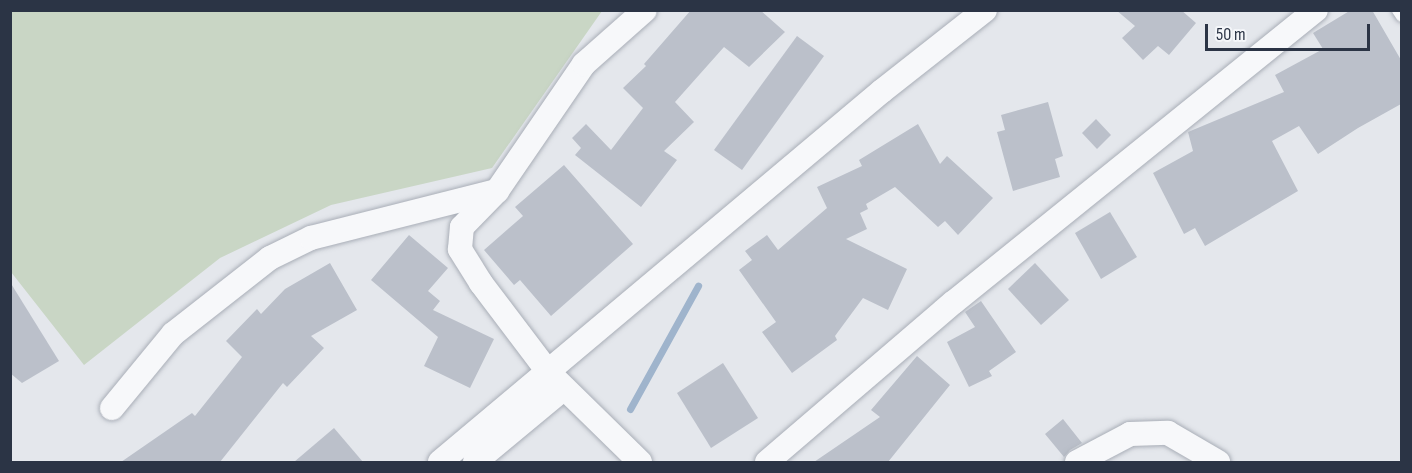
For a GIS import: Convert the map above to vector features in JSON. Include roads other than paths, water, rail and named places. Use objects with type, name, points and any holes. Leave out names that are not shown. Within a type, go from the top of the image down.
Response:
[{"type":"street","points":[[640,462],[556,381],[481,283],[460,249],[462,227],[497,191],[584,64],[645,10]]},
{"type":"street","points":[[475,462],[556,381],[882,91],[985,10]]},
{"type":"street","points":[[767,462],[954,302],[1316,10]]},
{"type":"street","points":[[112,408],[173,334],[270,258],[311,238],[497,191]]},
{"type":"street","points":[[440,462],[556,381]]},
{"type":"street","points":[[1077,462],[1130,434],[1168,433],[1218,462]]},
{"type":"lane","points":[[1398,10],[1401,16]]},
{"type":"waterway","points":[[630,409],[698,286]]}]
